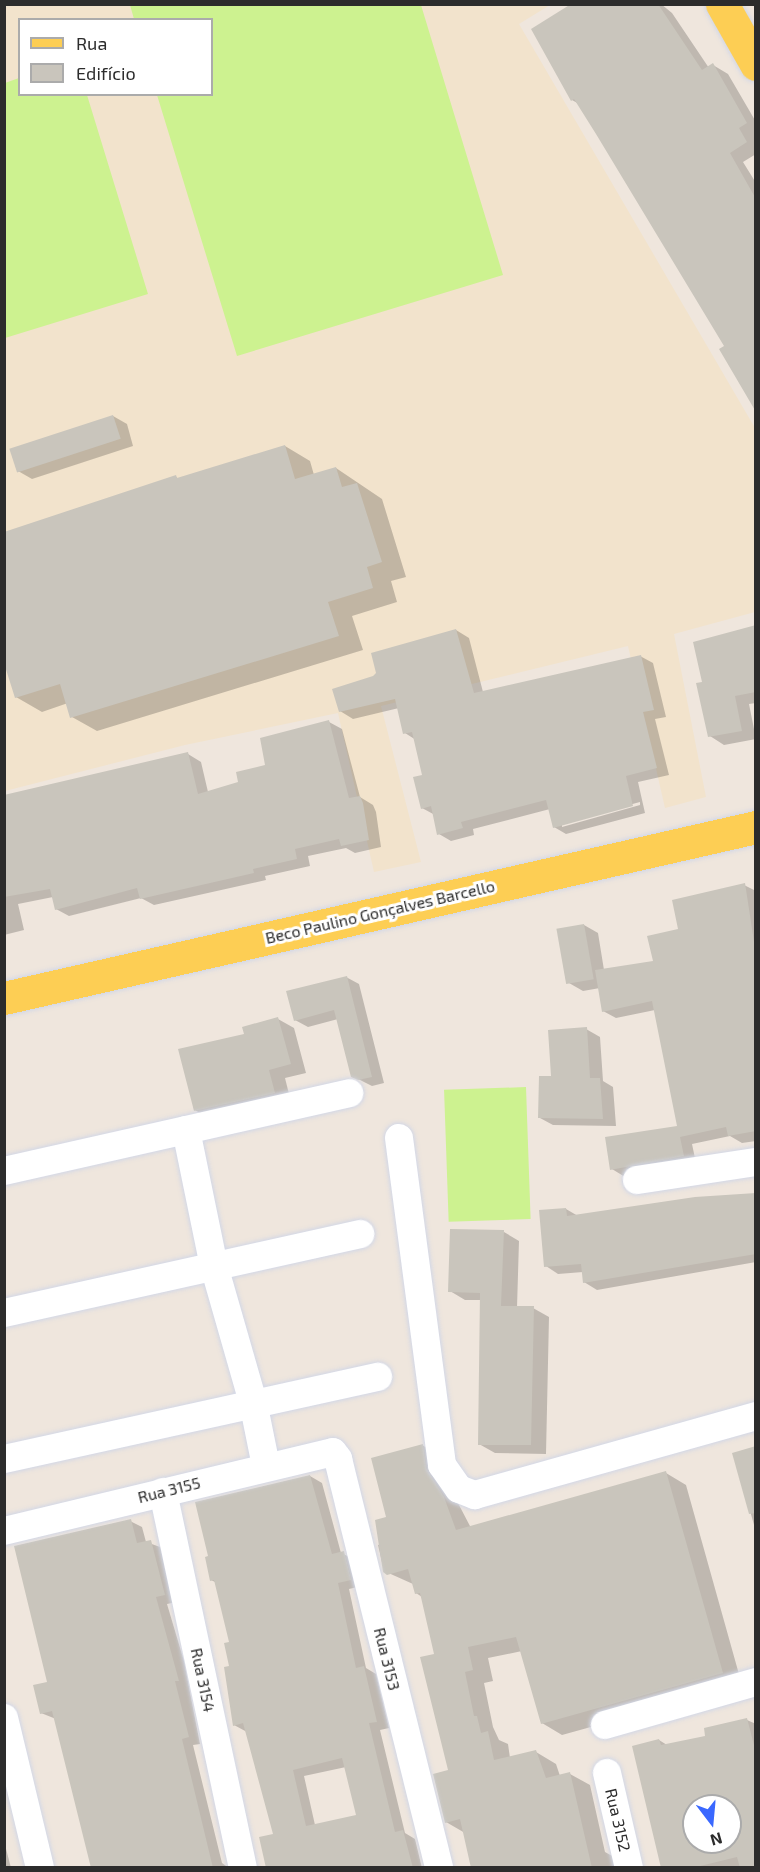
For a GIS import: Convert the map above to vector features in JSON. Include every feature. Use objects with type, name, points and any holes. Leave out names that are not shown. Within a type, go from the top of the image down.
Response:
[{"type":"main road","points":[[722,4],[756,64]]},
{"type":"main road","name":"Beco Paulino Gonçalves Barcello","points":[[4,998],[756,826]]},
{"type":"street","points":[[4,1171],[349,1093]]},
{"type":"street","points":[[186,1130],[214,1266],[253,1402],[266,1467]]},
{"type":"street","points":[[399,1138],[442,1465],[459,1489],[475,1495],[756,1416]]},
{"type":"street","points":[[637,1180],[756,1162]]},
{"type":"street","points":[[4,1314],[360,1234]]},
{"type":"street","points":[[4,1459],[253,1402],[378,1377]]},
{"type":"street","name":"Rua 3155","points":[[4,1531],[333,1452]]},
{"type":"street","name":"Rua 3153","points":[[333,1452],[338,1460],[439,1868]]},
{"type":"street","name":"Rua 3154","points":[[162,1492],[243,1868]]},
{"type":"street","points":[[605,1725],[756,1682]]},
{"type":"street","points":[[5,1726],[40,1868]]},
{"type":"street","name":"Rua 3152","points":[[607,1773],[629,1868]]},
{"type":"shaded area","points":[[4,5],[550,5],[519,24],[755,428],[755,612],[674,634],[706,797],[665,808],[628,646],[381,706],[421,862],[374,872],[338,713],[185,745],[5,791]]},
{"type":"green space","points":[[130,5],[421,5],[503,275],[237,356],[157,96],[213,96],[213,18],[134,18]]},
{"type":"green space","points":[[18,78],[18,96],[87,96],[148,294],[5,338],[5,83]]},
{"type":"green space","points":[[526,1087],[531,1219],[449,1222],[444,1090]]},
{"type":"building","points":[[571,4],[658,4],[702,70],[713,63],[747,123],[739,128],[747,142],[730,153],[756,199],[756,412],[719,349],[724,346],[596,134],[574,99],[571,101],[531,29]]},
{"type":"building","points":[[113,415],[121,439],[17,472],[9,449]]},
{"type":"building","points":[[285,445],[295,479],[336,467],[342,487],[357,483],[382,562],[367,567],[373,588],[328,602],[339,636],[70,718],[60,684],[15,698],[4,663],[4,532],[176,475],[177,478]]},
{"type":"building","points":[[756,625],[756,692],[735,696],[742,731],[708,737],[696,683],[702,682],[693,642]]},
{"type":"building","points":[[456,629],[474,693],[641,655],[654,710],[643,712],[657,768],[626,776],[633,806],[553,828],[546,800],[461,822],[463,828],[437,835],[431,806],[421,809],[413,777],[422,775],[412,732],[403,734],[395,699],[339,712],[332,689],[373,676],[376,673],[371,653]]},
{"type":"building","points":[[329,720],[349,798],[360,796],[363,803],[369,840],[341,846],[339,839],[295,849],[297,859],[253,869],[254,873],[140,899],[137,888],[55,910],[50,889],[4,897],[4,795],[188,752],[198,794],[238,782],[236,772],[265,765],[260,738]]},
{"type":"building","points":[[745,883],[756,955],[756,1131],[728,1136],[726,1127],[680,1137],[684,1156],[610,1170],[605,1137],[677,1126],[652,1001],[602,1012],[595,970],[653,961],[647,936],[678,929],[672,900]]},
{"type":"building","points":[[584,924],[594,979],[566,984],[556,929]]},
{"type":"building","points":[[347,976],[372,1077],[358,1080],[351,1077],[334,1010],[294,1021],[286,991]]},
{"type":"building","points":[[278,1017],[291,1064],[269,1070],[275,1093],[194,1111],[178,1049],[244,1034],[242,1027]]},
{"type":"building","points":[[587,1027],[590,1078],[600,1078],[603,1119],[538,1118],[539,1076],[551,1076],[548,1030]]},
{"type":"building","points":[[756,1193],[756,1254],[583,1283],[581,1264],[544,1267],[539,1210],[566,1208],[567,1216],[695,1197]]},
{"type":"building","points":[[450,1229],[504,1230],[501,1306],[534,1306],[531,1445],[478,1445],[480,1293],[448,1292]]},
{"type":"building","points":[[423,1444],[426,1468],[444,1497],[456,1530],[666,1471],[723,1673],[541,1724],[516,1637],[468,1647],[473,1670],[465,1672],[474,1716],[477,1716],[481,1733],[488,1731],[494,1760],[536,1750],[546,1778],[570,1772],[592,1868],[471,1868],[460,1819],[445,1823],[433,1774],[448,1770],[420,1657],[434,1654],[420,1593],[415,1594],[408,1569],[387,1575],[383,1572],[375,1520],[386,1517],[371,1458]]},
{"type":"building","points":[[756,1446],[756,1513],[749,1514],[732,1453]]},
{"type":"building","points":[[310,1475],[332,1554],[344,1551],[351,1580],[338,1583],[356,1668],[364,1666],[377,1722],[369,1723],[395,1832],[403,1830],[413,1868],[266,1868],[259,1837],[273,1834],[243,1723],[233,1726],[224,1667],[229,1666],[224,1643],[229,1642],[214,1580],[210,1581],[205,1557],[208,1556],[195,1502]],"holes":[[[342,1758],[356,1815],[306,1826],[293,1770]]]},
{"type":"building","points":[[131,1519],[137,1543],[151,1540],[165,1595],[156,1597],[179,1681],[175,1681],[189,1737],[182,1739],[213,1868],[91,1868],[52,1711],[40,1714],[33,1685],[47,1682],[14,1546]]},
{"type":"building","points":[[747,1718],[756,1753],[756,1868],[740,1868],[737,1857],[692,1868],[661,1868],[632,1746],[659,1739],[661,1745],[705,1736],[704,1728]]}]
